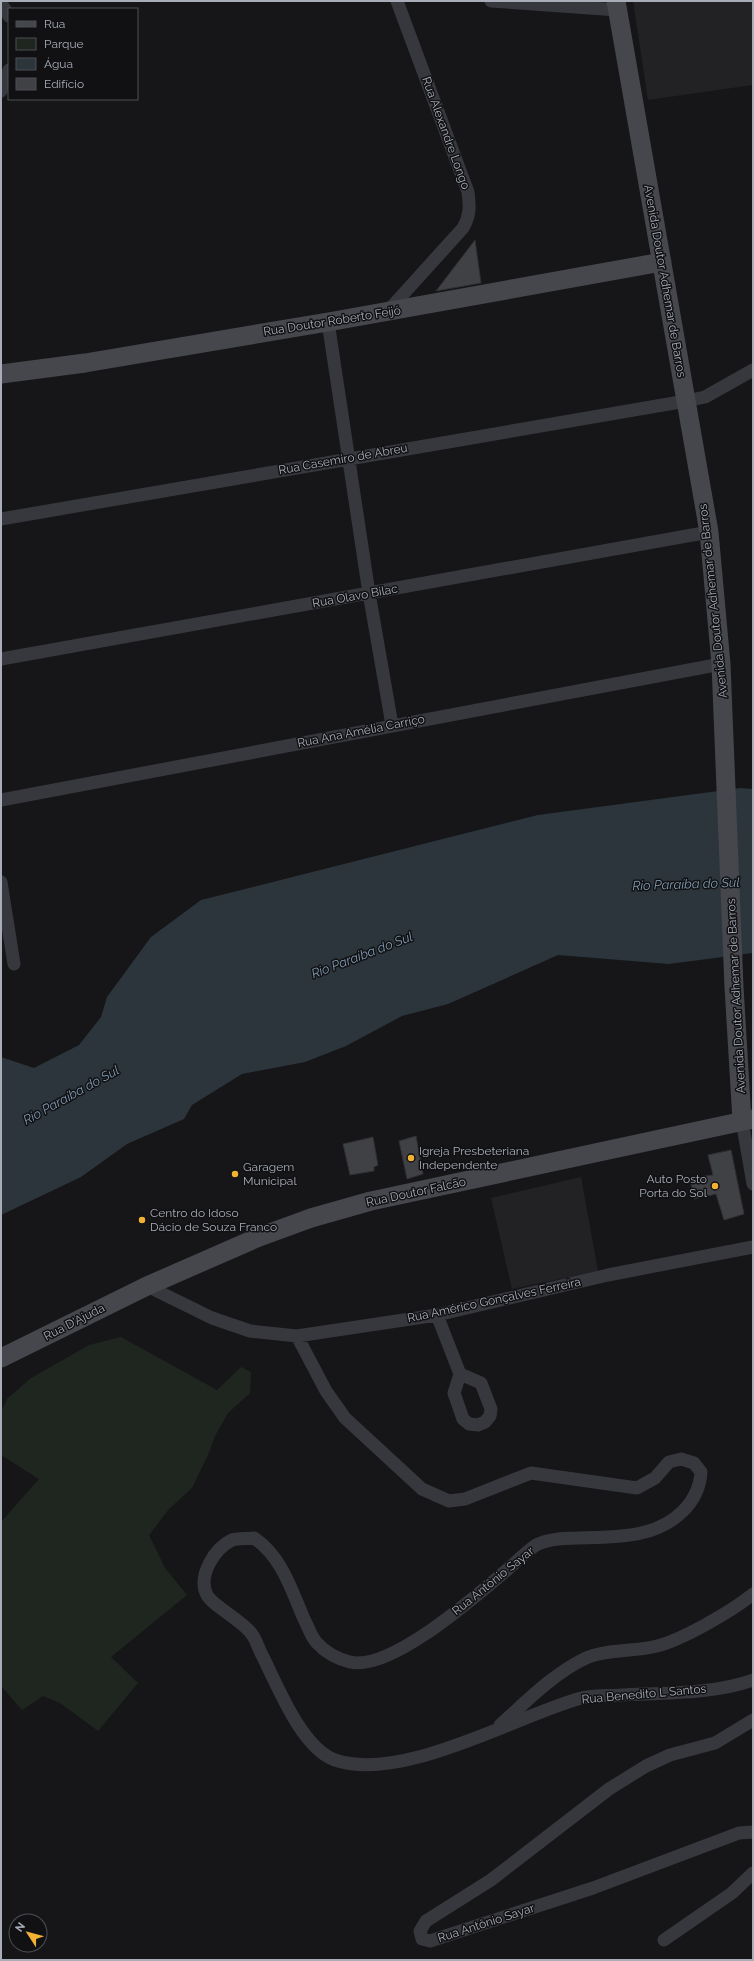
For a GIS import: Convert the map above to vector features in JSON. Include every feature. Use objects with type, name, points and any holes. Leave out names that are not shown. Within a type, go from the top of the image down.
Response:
[{"type":"main road","name":"Avenida Doutor Adhemar de Barros","points":[[617,5],[709,532],[721,664],[734,987],[747,1120]]},
{"type":"main road","name":"Rua Doutor Roberto Feijó","points":[[1,374],[85,363],[388,312],[662,262]]},
{"type":"main road","name":"Rua Doutor Falcão","points":[[147,1286],[266,1234],[311,1218],[371,1201],[564,1161],[747,1120]]},
{"type":"main road","name":"Rua D'Ajuda","points":[[1,1358],[147,1286]]},
{"type":"street","name":"Rua Alexandre Longo","points":[[388,312],[463,228],[469,218],[470,206],[468,192],[397,1]]},
{"type":"street","points":[[491,1],[617,5]]},
{"type":"street","points":[[1,3],[8,14]]},
{"type":"street","points":[[1,91],[8,73]]},
{"type":"street","points":[[328,322],[369,593],[392,725]]},
{"type":"street","points":[[686,401],[705,397],[753,370]]},
{"type":"street","name":"Rua Casemiro de Abreu","points":[[1,519],[348,458],[686,401]]},
{"type":"street","name":"Rua Olavo Bilac","points":[[1,659],[709,532]]},
{"type":"street","name":"Rua Ana Amélia Carriço","points":[[1,800],[721,664]]},
{"type":"street","points":[[1,882],[14,964]]},
{"type":"street","name":"Avenida Doutor Adhemar de Barros","points":[[747,1120],[753,1184]]},
{"type":"street","name":"Rua Américo Gonçalves Ferreira","points":[[147,1286],[212,1318],[250,1331],[297,1336],[437,1315],[608,1275],[753,1247]]},
{"type":"street","points":[[437,1315],[460,1374]]},
{"type":"street","name":"Rua Antônio Sayar","points":[[208,1596],[204,1584],[208,1568],[216,1552],[233,1540],[254,1538],[266,1546],[278,1560],[316,1643],[335,1657],[352,1663],[366,1662],[385,1657],[425,1634],[460,1609],[537,1545],[561,1538],[625,1537],[657,1529],[676,1518],[692,1502],[700,1485],[701,1472],[694,1463],[681,1459],[669,1462],[655,1478],[637,1488],[531,1473],[465,1498],[449,1501],[422,1489],[345,1418],[326,1391],[297,1336]]},
{"type":"street","name":"Rua Benedito L Santos","points":[[492,1731],[565,1670],[586,1659],[610,1653],[656,1646],[673,1641],[742,1602],[753,1594]]},
{"type":"street","name":"Rua Benedito L Santos","points":[[208,1596],[232,1615],[252,1634],[299,1727],[313,1746],[334,1760],[379,1764],[405,1760],[454,1746],[583,1698],[716,1688],[753,1680]]},
{"type":"street","name":"Rua Antônio Sayar","points":[[753,1720],[715,1743],[670,1755],[646,1766],[609,1789],[491,1880],[426,1920],[420,1931],[422,1939],[430,1941],[593,1888],[739,1833],[753,1832]]},
{"type":"street","points":[[664,1940],[732,1893],[753,1873]]},
{"type":"shaded area","points":[[633,1],[753,1],[753,85],[648,100]]},
{"type":"shaded area","points":[[581,1177],[598,1271],[512,1289],[491,1198]]},
{"type":"green space","points":[[121,1337],[217,1390],[241,1367],[251,1372],[250,1393],[228,1413],[215,1436],[208,1455],[192,1488],[169,1509],[149,1535],[165,1568],[187,1595],[111,1657],[138,1683],[98,1731],[60,1703],[43,1696],[22,1710],[1,1686],[1,1522],[39,1479],[1,1455],[1,1412],[7,1399],[31,1378],[89,1345]]},
{"type":"water","name":"Rio Paraíba do Sul","points":[[741,788],[753,789],[753,953],[669,964],[558,955],[448,1004],[402,1016],[346,1046],[305,1062],[242,1074],[192,1105],[184,1119],[127,1144],[81,1177],[1,1215],[1,1057],[34,1068],[79,1045],[101,1017],[107,997],[151,937],[201,900],[538,815]]},
{"type":"building","points":[[475,240],[481,283],[436,291]]},
{"type":"building","name":"Igreja Presbeteriana Independente","points":[[416,1136],[423,1174],[407,1179],[399,1141]]},
{"type":"building","points":[[373,1137],[378,1165],[374,1167],[374,1171],[350,1175],[343,1144]]},
{"type":"building","name":"Auto Posto Porta do Sol","points":[[731,1150],[744,1214],[724,1220],[716,1194],[694,1199],[690,1178],[713,1175],[708,1155]]},
{"type":"place","name":"Igreja Presbeteriana Independente","points":[[411,1158]]},
{"type":"place","name":"Garagem Municipal","points":[[235,1174]]},
{"type":"place","name":"Auto Posto Porta do Sol","points":[[715,1186]]},
{"type":"place","name":"Centro do Idoso Dácio de Souza Franco","points":[[142,1220]]}]
